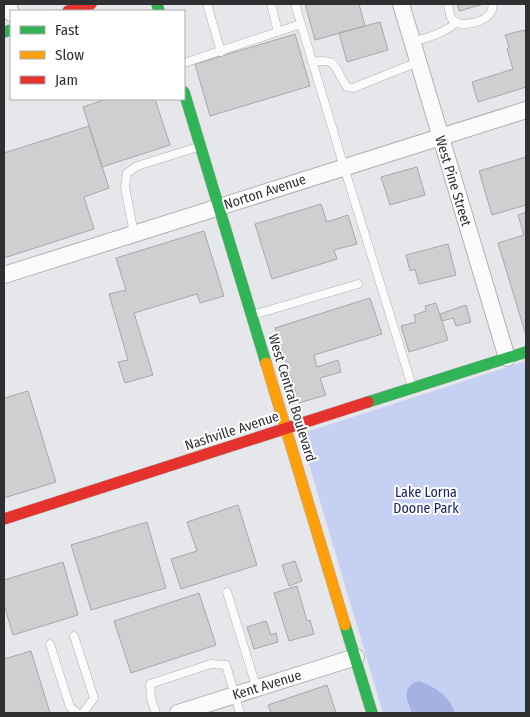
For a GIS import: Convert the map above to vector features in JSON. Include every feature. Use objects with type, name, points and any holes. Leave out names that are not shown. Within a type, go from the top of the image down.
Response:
[{"type":"street","points":[[71,10],[91,4]]},
{"type":"street","name":"West Pine Street","points":[[401,4],[507,358]]},
{"type":"street","name":"West Central Boulevard","points":[[185,95],[372,713]]},
{"type":"street","name":"Norton Avenue","points":[[4,275],[526,110]]},
{"type":"street","name":"Nashville Avenue","points":[[4,519],[526,352]]},
{"type":"street","name":"Kent Avenue","points":[[185,712],[356,658]]},
{"type":"lane","points":[[206,4],[220,52]]},
{"type":"lane","points":[[271,4],[278,32]]},
{"type":"lane","points":[[295,4],[413,388]]},
{"type":"lane","points":[[448,4],[451,18],[457,22],[468,24],[480,21],[491,12],[493,4]]},
{"type":"lane","points":[[412,42],[438,35],[447,31],[457,22]]},
{"type":"lane","points":[[185,63],[301,24]]},
{"type":"lane","points":[[312,62],[324,59],[333,63],[347,87],[353,88],[418,62]]},
{"type":"lane","points":[[134,234],[125,187],[127,173],[137,166],[200,147]]},
{"type":"lane","points":[[252,316],[358,284]]},
{"type":"lane","points":[[228,592],[257,688]]},
{"type":"lane","points":[[74,636],[94,698],[83,713]]},
{"type":"lane","points":[[50,644],[70,708],[77,713]]},
{"type":"lane","points":[[156,713],[151,699],[150,684],[210,664],[226,665],[240,713]]},
{"type":"green space","name":"Lake Lorna Doone Park","points":[[526,361],[526,713],[455,713],[452,704],[408,704],[412,713],[383,713],[300,434]]},
{"type":"shaded area","points":[[419,681],[431,686],[446,697],[455,713],[412,713],[406,694],[409,687]]},
{"type":"building","points":[[305,4],[359,4],[365,26],[315,40]]},
{"type":"building","points":[[457,4],[484,4],[459,11]]},
{"type":"building","points":[[380,22],[388,50],[347,62],[339,33]]},
{"type":"building","points":[[524,30],[526,36],[526,87],[478,102],[472,82],[513,69],[505,35]]},
{"type":"building","points":[[295,34],[310,86],[210,116],[195,64]]},
{"type":"building","points":[[104,100],[155,100],[170,145],[102,167],[83,107]]},
{"type":"building","points":[[89,126],[109,188],[84,197],[94,229],[4,258],[4,153]]},
{"type":"building","points":[[526,157],[526,205],[492,215],[479,171]]},
{"type":"building","points":[[417,167],[425,195],[390,205],[381,177]]},
{"type":"building","points":[[321,204],[327,222],[348,215],[357,244],[334,250],[337,259],[272,279],[255,224]]},
{"type":"building","points":[[526,212],[525,332],[498,243],[524,235],[518,215]]},
{"type":"building","points":[[204,231],[224,296],[200,303],[197,294],[134,313],[153,375],[125,383],[118,362],[128,360],[109,294],[126,290],[116,258]]},
{"type":"building","points":[[448,244],[456,275],[419,284],[415,269],[410,271],[406,255]]},
{"type":"building","points":[[370,298],[382,334],[314,355],[317,367],[338,360],[341,372],[320,378],[326,395],[299,403],[275,328]]},
{"type":"building","points":[[436,303],[448,340],[409,352],[401,326],[416,322],[414,315],[426,311],[425,306]]},
{"type":"building","points":[[466,305],[471,322],[456,326],[453,318],[442,321],[440,314]]},
{"type":"building","points":[[28,391],[56,482],[4,498],[4,398]]},
{"type":"building","points":[[238,505],[257,565],[181,589],[171,559],[197,551],[187,522]]},
{"type":"building","points":[[147,522],[166,588],[91,610],[71,545]]},
{"type":"building","points":[[295,561],[302,581],[289,586],[282,565]]},
{"type":"building","points":[[63,562],[78,615],[13,635],[4,605],[4,580]]},
{"type":"building","points":[[297,586],[307,621],[310,620],[314,634],[289,641],[274,593]]},
{"type":"building","points":[[199,593],[216,645],[131,673],[114,621]]},
{"type":"building","points":[[266,621],[271,635],[276,633],[278,642],[254,649],[247,627]]},
{"type":"building","points":[[31,651],[50,713],[4,713],[4,659]]},
{"type":"building","points":[[327,685],[336,713],[271,713],[268,705]]},
{"type":"traffic: fast","points":[[157,4],[159,10]]},
{"type":"traffic: fast","points":[[4,32],[10,30]]},
{"type":"traffic: fast","points":[[185,95],[266,363]]},
{"type":"traffic: fast","points":[[368,402],[526,352]]},
{"type":"traffic: fast","points":[[345,625],[372,713]]},
{"type":"traffic: slow","points":[[266,363],[345,625]]},
{"type":"traffic: jam","points":[[71,10],[91,4]]},
{"type":"traffic: jam","points":[[4,519],[368,402]]}]
